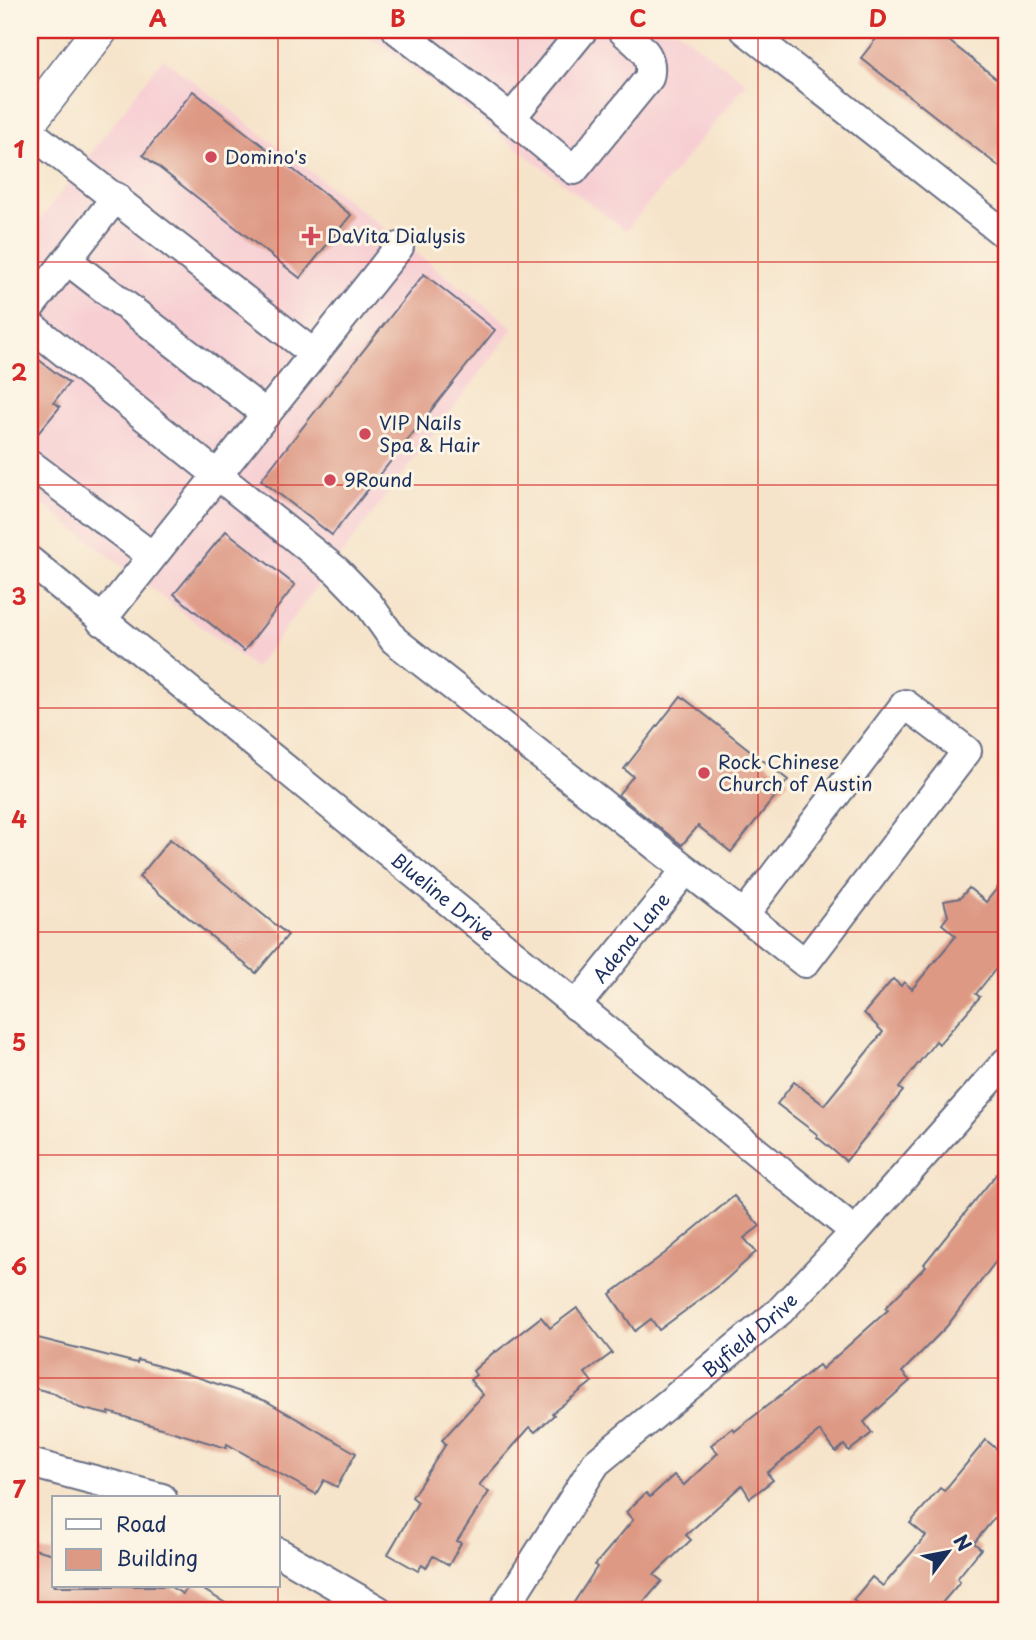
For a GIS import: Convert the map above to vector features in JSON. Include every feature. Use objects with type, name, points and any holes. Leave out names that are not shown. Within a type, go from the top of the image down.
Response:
[{"type":"main road","points":[[30,120],[100,30]]},
{"type":"street","points":[[397,30],[574,170],[649,78],[652,66],[648,55],[622,30]]},
{"type":"street","points":[[511,118],[583,30]]},
{"type":"street","points":[[745,30],[1006,235]]},
{"type":"street","points":[[30,132],[314,354]]},
{"type":"street","points":[[30,307],[116,197]]},
{"type":"street","points":[[102,621],[398,247]]},
{"type":"street","points":[[67,260],[265,414]]},
{"type":"street","points":[[30,325],[337,571],[368,603],[394,640],[805,963],[967,751],[905,704],[744,915]]},
{"type":"street","points":[[30,464],[152,556]]},
{"type":"street","name":"Blueline Drive","points":[[30,562],[855,1232]]},
{"type":"street","name":"Adena Lane","points":[[576,1006],[686,870]]},
{"type":"street","name":"Byfield Drive","points":[[503,1610],[596,1463],[780,1311],[855,1232],[1006,1062]]},
{"type":"street","points":[[30,1463],[154,1496]]},
{"type":"street","points":[[280,1553],[378,1610]]},
{"type":"shaded area","points":[[361,30],[677,30],[747,83],[626,231]]},
{"type":"shaded area","points":[[163,58],[514,328],[255,668],[30,495],[30,233]]},
{"type":"building","points":[[883,30],[935,30],[1006,86],[1006,172],[861,58]]},
{"type":"building","points":[[193,91],[351,215],[300,278],[143,155]]},
{"type":"building","points":[[424,274],[495,330],[332,535],[261,480]]},
{"type":"building","points":[[30,353],[69,383],[54,402],[60,407],[30,443]]},
{"type":"building","points":[[226,531],[295,585],[244,651],[174,594]]},
{"type":"building","name":"Rock Chinese Church of Austin","points":[[681,696],[788,780],[731,852],[698,826],[682,845],[618,795],[633,776],[624,769]]},
{"type":"building","points":[[170,839],[288,935],[256,973],[139,877]]},
{"type":"building","points":[[1006,877],[1006,956],[976,994],[980,997],[939,1044],[936,1041],[899,1088],[903,1091],[846,1161],[817,1137],[818,1135],[777,1104],[794,1082],[824,1105],[883,1032],[864,1013],[893,979],[901,986],[904,982],[912,989],[956,936],[942,924],[948,916],[944,901],[960,898],[969,888],[986,902]]},
{"type":"building","points":[[1006,1162],[1006,1248],[947,1326],[902,1372],[910,1381],[864,1422],[872,1433],[849,1451],[844,1445],[836,1452],[820,1431],[767,1473],[773,1480],[750,1498],[742,1485],[686,1535],[691,1540],[654,1575],[662,1581],[637,1610],[569,1610],[597,1567],[595,1565],[633,1520],[626,1512],[646,1493],[650,1497],[674,1475],[684,1485],[718,1453],[711,1445],[733,1428],[735,1431],[819,1365],[822,1369],[888,1310],[885,1308],[926,1266],[924,1264]]},
{"type":"building","points":[[734,1196],[760,1226],[744,1238],[756,1252],[720,1285],[659,1330],[651,1319],[635,1331],[610,1294],[664,1254]]},
{"type":"building","points":[[577,1308],[612,1353],[585,1373],[592,1382],[552,1413],[554,1415],[535,1432],[530,1427],[479,1485],[489,1492],[457,1541],[461,1543],[449,1565],[433,1556],[426,1568],[422,1565],[418,1571],[388,1554],[418,1502],[412,1497],[446,1444],[442,1440],[483,1395],[470,1380],[476,1375],[473,1371],[541,1317],[550,1328]]},
{"type":"building","points":[[30,1336],[137,1363],[138,1360],[266,1401],[356,1453],[337,1487],[324,1480],[316,1494],[227,1444],[226,1448],[109,1412],[109,1415],[80,1408],[53,1393],[30,1387]]},
{"type":"building","points":[[986,1440],[1006,1457],[1006,1504],[974,1543],[981,1549],[957,1579],[960,1582],[936,1610],[865,1610],[853,1600],[872,1577],[883,1586],[926,1536],[910,1523],[940,1488],[944,1491]]},
{"type":"building","points":[[30,1548],[52,1554],[52,1588],[172,1588],[183,1594],[188,1588],[200,1588],[237,1610],[55,1610],[30,1604]]},
{"type":"place","name":"Domino's","points":[[211,157]]},
{"type":"place","name":"DaVita Dialysis","points":[[311,236]]},
{"type":"place","name":"VIP Nails Spa & Hair","points":[[365,434]]},
{"type":"place","name":"9Round","points":[[330,480]]},
{"type":"place","name":"Rock Chinese Church of Austin","points":[[704,773]]}]
